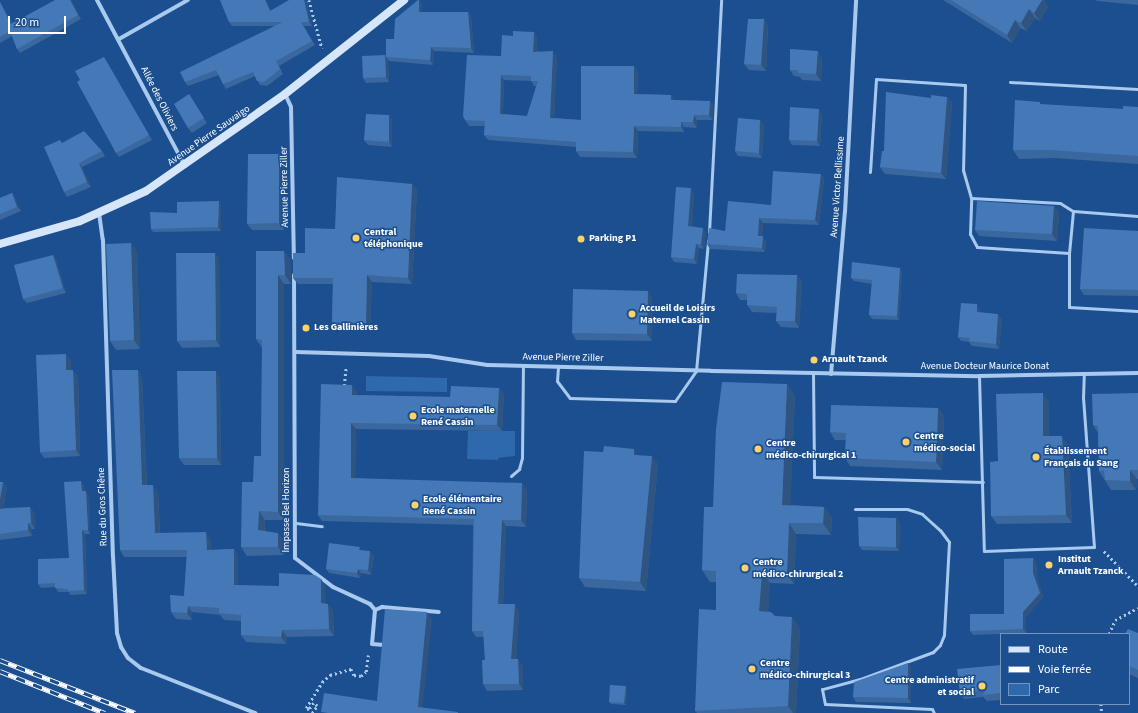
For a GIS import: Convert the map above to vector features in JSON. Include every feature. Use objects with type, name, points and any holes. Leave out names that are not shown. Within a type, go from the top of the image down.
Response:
[{"type":"main road","name":"Avenue Pierre Sauvaigo","points":[[0,244],[100,213],[146,191],[185,166],[285,94],[332,59],[404,0]]},
{"type":"street","name":"Allée des Oliviers","points":[[97,0],[185,166]]},
{"type":"street","points":[[119,39],[188,0]]},
{"type":"street","name":"Avenue Victor Bellissime","points":[[831,374],[845,212],[856,0]]},
{"type":"street","name":"Avenue Pierre Ziller","points":[[285,94],[291,107],[294,262]]},
{"type":"street","name":"Rue du Gros Chêne","points":[[100,213],[103,240],[117,633],[128,658],[141,668],[255,713]]},
{"type":"street","points":[[294,270],[296,352]]},
{"type":"street","name":"Avenue Pierre Ziller","points":[[296,352],[429,356],[474,364],[831,374]]},
{"type":"street","name":"Impasse Bel Horizon","points":[[296,352],[295,558],[333,587],[370,604],[375,610]]},
{"type":"street","name":"Avenue Docteur Maurice Donat","points":[[831,374],[979,376],[1138,373]]},
{"type":"street","points":[[384,645],[372,644],[375,610],[382,607],[439,612]]},
{"type":"lane","points":[[558,366],[557,380],[570,398],[675,402],[696,370],[713,186],[721,0]]},
{"type":"lane","points":[[870,172],[876,79],[965,85],[963,170],[971,198],[970,234],[977,247],[1069,253]]},
{"type":"lane","points":[[1010,82],[1138,89]]},
{"type":"lane","points":[[971,198],[1060,203],[1073,211],[1138,216]]},
{"type":"lane","points":[[1073,211],[1069,253],[1069,307],[1138,311]]},
{"type":"lane","points":[[511,476],[519,469],[522,458],[523,365]]},
{"type":"lane","points":[[813,373],[814,477],[983,482]]},
{"type":"lane","points":[[979,376],[979,436],[983,482],[984,551],[1094,547],[1084,398],[1084,375]]},
{"type":"lane","points":[[855,509],[907,509],[922,514],[940,530],[949,542],[944,635],[940,645],[933,652],[860,679],[822,689],[825,704],[932,709],[934,713]]},
{"type":"lane","points":[[296,523],[322,526]]},
{"type":"path","points":[[309,0],[321,47],[332,59]]},
{"type":"path","points":[[344,391],[346,367]]},
{"type":"path","points":[[1094,547],[1106,552],[1138,586]]},
{"type":"path","points":[[1109,633],[1115,620],[1138,608]]},
{"type":"path","points":[[312,713],[317,706],[314,704],[309,710],[306,708],[322,682],[330,675],[351,669],[354,675],[361,676],[366,672],[369,644],[372,644]]},
{"type":"green space","points":[[366,376],[447,378],[447,392],[366,391]]},
{"type":"green space","points":[[468,431],[515,431],[515,456],[498,458],[498,460],[467,459]]},
{"type":"building","points":[[55,0],[70,0],[78,15],[17,49],[10,31],[0,37],[0,2],[11,24]]},
{"type":"building","points":[[220,0],[265,0],[270,11],[289,0],[304,0],[309,22],[301,22],[312,41],[276,61],[280,69],[264,82],[257,81],[253,72],[223,84],[216,70],[185,82],[180,72],[283,22],[229,22]]},
{"type":"building","points":[[418,0],[419,12],[468,12],[471,48],[431,47],[430,60],[386,57],[386,39],[394,39],[395,19]]},
{"type":"building","points":[[951,0],[1042,0],[1034,13],[1029,9],[1021,23],[1015,20],[1007,35]]},
{"type":"building","points":[[748,19],[764,19],[761,65],[744,64]]},
{"type":"building","points":[[513,31],[534,32],[533,52],[553,51],[550,118],[581,120],[581,66],[634,66],[634,94],[671,95],[671,100],[710,101],[709,115],[694,115],[693,122],[681,122],[681,127],[634,126],[633,152],[576,151],[576,142],[484,135],[485,121],[465,120],[463,116],[467,55],[501,56],[502,35],[513,36]],"holes":[[[501,75],[531,76],[531,81],[538,81],[527,116],[500,114]]]},
{"type":"building","points":[[790,49],[818,51],[816,74],[798,73],[798,70],[790,70]]},
{"type":"building","points":[[385,55],[386,77],[363,78],[362,56]]},
{"type":"building","points":[[104,57],[149,135],[116,153],[77,82],[80,80],[75,71]]},
{"type":"building","points":[[886,92],[931,98],[931,95],[947,97],[941,173],[880,167],[882,151],[884,151]]},
{"type":"building","points":[[189,94],[204,118],[188,128],[174,104]]},
{"type":"building","points":[[1015,100],[1040,102],[1040,104],[1123,109],[1123,106],[1138,107],[1138,156],[1049,150],[1013,150]]},
{"type":"building","points":[[790,107],[819,109],[817,141],[789,140]]},
{"type":"building","points":[[366,114],[389,115],[389,142],[364,140]]},
{"type":"building","points":[[738,118],[760,120],[759,153],[735,151]]},
{"type":"building","points":[[84,131],[102,151],[79,163],[87,182],[64,192],[44,147],[60,140],[62,143]]},
{"type":"building","points":[[248,154],[279,154],[279,223],[247,224]]},
{"type":"building","points":[[773,171],[821,174],[815,220],[759,218],[758,236],[763,236],[762,248],[707,244],[709,228],[725,231],[728,201],[771,205]]},
{"type":"building","points":[[337,177],[412,184],[408,278],[367,275],[366,323],[332,322],[333,278],[293,278],[293,253],[305,253],[305,228],[335,229]]},
{"type":"building","points":[[676,187],[691,188],[688,226],[703,228],[701,244],[696,244],[694,259],[671,257]]},
{"type":"building","points":[[12,193],[17,207],[0,214],[0,198]]},
{"type":"building","points":[[219,201],[218,227],[151,229],[150,212],[177,213],[177,202]]},
{"type":"building","points":[[977,201],[1054,206],[1052,234],[975,230]]},
{"type":"building","points":[[1084,228],[1138,231],[1138,290],[1080,289]]},
{"type":"building","points":[[131,243],[134,340],[110,341],[106,244]]},
{"type":"building","points":[[256,251],[284,251],[285,275],[278,275],[278,512],[259,511],[258,530],[278,533],[278,547],[241,547],[242,482],[253,482],[254,456],[261,456],[262,340],[256,339]]},
{"type":"building","points":[[176,253],[215,253],[216,340],[177,341]]},
{"type":"building","points":[[53,255],[63,288],[23,299],[14,265]]},
{"type":"building","points":[[852,262],[900,268],[897,316],[869,315],[872,280],[851,278]]},
{"type":"building","points":[[737,274],[797,275],[795,321],[776,321],[777,307],[747,305],[747,294],[736,293]]},
{"type":"building","points":[[573,289],[648,291],[647,334],[572,333]]},
{"type":"building","points":[[961,303],[977,304],[977,312],[998,314],[996,344],[969,341],[970,338],[958,337]]},
{"type":"building","points":[[66,354],[66,370],[73,370],[76,450],[40,452],[36,355]]},
{"type":"building","points":[[112,370],[138,370],[142,485],[153,485],[155,533],[206,532],[207,550],[234,549],[234,585],[279,586],[279,573],[315,575],[321,579],[321,603],[328,604],[329,629],[282,630],[281,637],[241,635],[241,615],[219,613],[219,608],[188,606],[187,613],[171,612],[170,595],[184,596],[187,550],[120,550]]},
{"type":"building","points":[[177,371],[216,371],[217,458],[179,458]]},
{"type":"building","points":[[722,382],[787,384],[782,505],[824,507],[823,523],[789,523],[787,573],[762,572],[759,611],[771,612],[775,616],[792,617],[788,706],[695,711],[699,609],[716,610],[716,571],[702,570],[704,507],[713,507],[716,429]]},
{"type":"building","points":[[321,384],[352,385],[352,395],[450,397],[451,386],[499,388],[497,425],[351,423],[351,478],[522,483],[521,520],[502,520],[498,604],[515,604],[511,659],[518,659],[519,684],[483,684],[482,660],[485,660],[483,631],[472,631],[474,519],[318,515]]},
{"type":"building","name":"Établissement Français du Sang","points":[[1043,393],[1043,436],[1062,436],[1066,515],[991,516],[990,462],[998,461],[996,394]]},
{"type":"building","points":[[1138,393],[1138,470],[1130,470],[1130,481],[1105,480],[1104,470],[1099,471],[1098,426],[1093,425],[1092,394]]},
{"type":"building","name":"Centre médico-social","points":[[831,405],[938,408],[936,462],[845,458],[846,433],[830,432]]},
{"type":"building","points":[[604,446],[634,449],[634,455],[652,456],[640,582],[579,578],[584,451],[603,452]]},
{"type":"building","points":[[81,481],[82,491],[86,491],[88,530],[82,530],[84,590],[68,591],[68,589],[55,588],[55,583],[38,584],[38,559],[69,558],[64,482]]},
{"type":"building","points":[[0,482],[3,482],[0,499]]},
{"type":"building","points":[[30,507],[31,523],[28,523],[28,530],[0,534],[0,509]]},
{"type":"building","points":[[858,517],[896,518],[896,547],[859,546]]},
{"type":"building","points":[[329,543],[360,547],[359,550],[370,551],[368,570],[358,569],[357,573],[326,569]]},
{"type":"building","points":[[1033,558],[1033,573],[1040,593],[1023,612],[1023,629],[970,631],[970,614],[1004,614],[1004,559]]},
{"type":"building","points":[[385,609],[427,612],[418,707],[458,713],[321,712],[324,693],[377,701]]},
{"type":"building","points":[[1128,629],[1138,633],[1138,670],[1130,666],[1130,633],[1126,633]]},
{"type":"building","points":[[908,663],[908,698],[853,697],[854,682]]},
{"type":"building","name":"Centre administratif et social","points":[[1000,665],[1000,693],[982,695],[987,689],[960,693],[957,669]]},
{"type":"building","points":[[610,685],[626,686],[624,703],[609,702]]},
{"type":"railway","points":[[0,660],[135,713]]},
{"type":"railway","points":[[0,671],[105,713]]},
{"type":"place","name":"Central téléphonique","points":[[356,238]]},
{"type":"place","name":"Parking P1","points":[[581,239]]},
{"type":"place","name":"Accueil de Loisirs Maternel Cassin","points":[[632,314]]},
{"type":"place","name":"Les Gallinières","points":[[306,328]]},
{"type":"place","name":"Arnault Tzanck","points":[[814,360]]},
{"type":"place","name":"Ecole maternelle René Cassin","points":[[413,416]]},
{"type":"place","name":"Centre médico-social","points":[[906,442]]},
{"type":"place","name":"Centre médico-chirurgical 1","points":[[758,449]]},
{"type":"place","name":"Établissement Français du Sang","points":[[1036,457]]},
{"type":"place","name":"Ecole élémentaire René Cassin","points":[[415,505]]},
{"type":"place","name":"Institut Arnault Tzanck","points":[[1049,565]]},
{"type":"place","name":"Centre médico-chirurgical 2","points":[[745,568]]},
{"type":"place","name":"Centre médico-chirurgical 3","points":[[752,669]]},
{"type":"place","name":"Centre administratif et social","points":[[982,686]]}]
